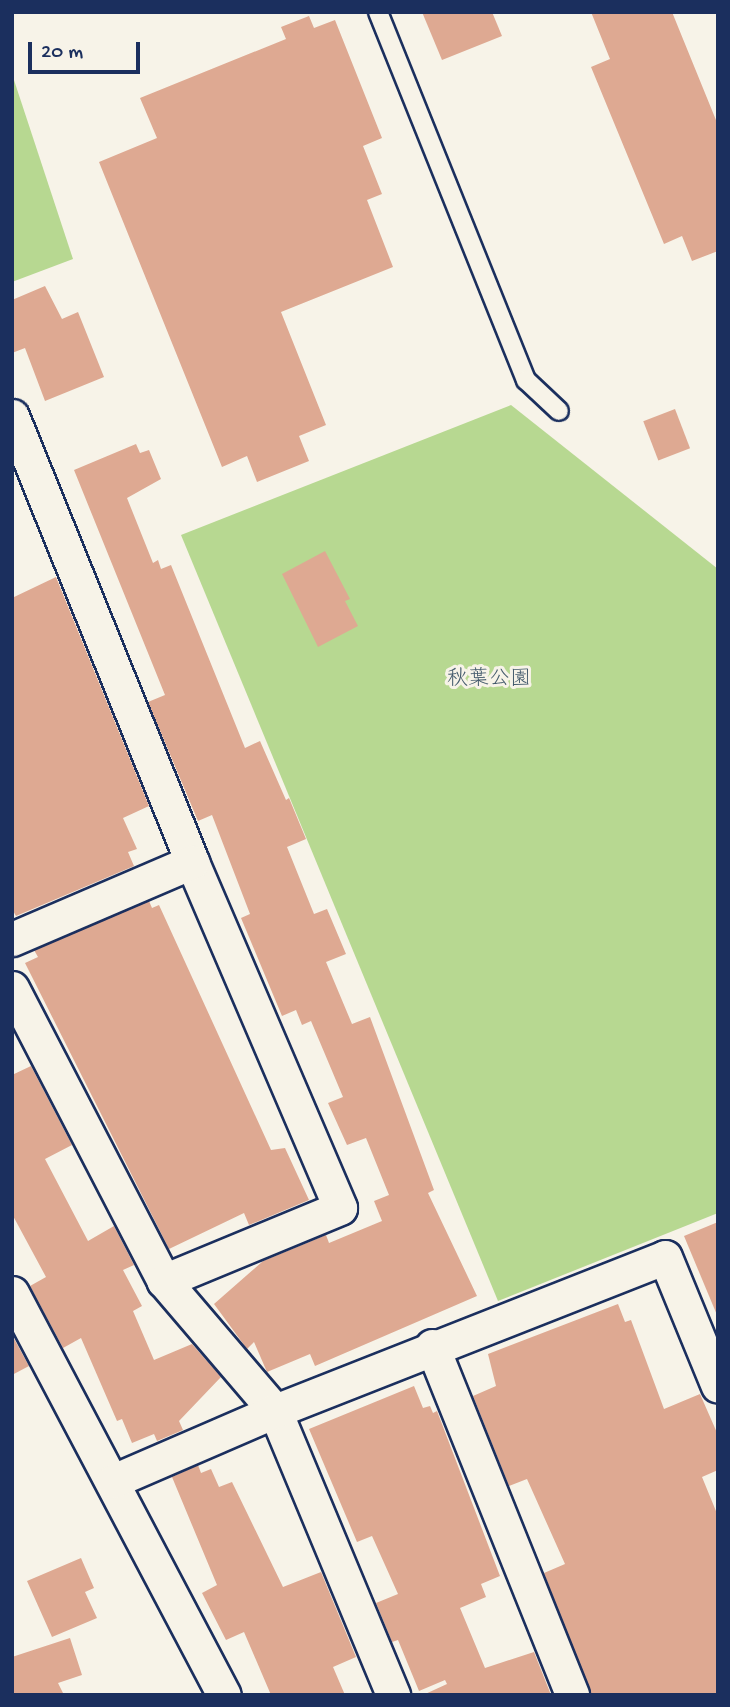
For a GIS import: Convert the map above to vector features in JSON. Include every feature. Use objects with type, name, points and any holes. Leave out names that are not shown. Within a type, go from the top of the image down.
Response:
[{"type":"street","points":[[12,416],[192,862],[340,1208],[164,1281]]},
{"type":"street","points":[[12,939],[192,862]]},
{"type":"street","points":[[12,988],[164,1281],[275,1410],[393,1695]]},
{"type":"street","points":[[113,1481],[275,1410],[432,1346],[664,1257],[718,1386]]},
{"type":"street","points":[[12,1293],[224,1695]]},
{"type":"street","points":[[432,1346],[572,1695]]},
{"type":"lane","points":[[378,12],[526,380],[559,411]]},
{"type":"green space","points":[[12,74],[73,259],[12,282]]},
{"type":"green space","name":"秋葉公園","points":[[511,405],[718,569],[718,1213],[498,1301],[181,535]]},
{"type":"building","points":[[422,12],[492,12],[502,36],[442,60]]},
{"type":"building","points":[[591,12],[672,12],[718,125],[718,251],[692,261],[682,236],[664,244],[591,67],[610,59]]},
{"type":"building","points":[[309,16],[314,28],[335,20],[382,138],[363,146],[382,194],[367,200],[393,267],[281,312],[326,425],[299,436],[309,461],[257,482],[247,456],[222,467],[99,162],[157,138],[140,98],[286,39],[281,27]]},
{"type":"building","points":[[45,286],[62,319],[78,312],[104,377],[45,401],[25,348],[12,353],[12,300]]},
{"type":"building","points":[[675,409],[690,448],[658,460],[643,421]]},
{"type":"building","points":[[136,444],[140,453],[149,450],[161,479],[127,498],[153,563],[158,560],[161,569],[171,565],[245,748],[260,741],[286,800],[289,798],[306,839],[287,847],[314,914],[327,909],[346,954],[326,962],[352,1024],[370,1017],[434,1190],[428,1193],[477,1296],[315,1366],[310,1354],[267,1372],[254,1342],[247,1349],[214,1304],[263,1261],[326,1235],[329,1243],[382,1221],[374,1201],[389,1195],[366,1138],[347,1145],[328,1103],[343,1097],[311,1021],[302,1025],[296,1010],[282,1016],[241,918],[250,914],[212,815],[198,821],[148,702],[165,695],[74,470]]},
{"type":"building","points":[[325,551],[350,599],[345,601],[358,626],[318,647],[282,574]]},
{"type":"building","points":[[56,577],[149,806],[123,818],[137,849],[128,852],[134,866],[16,916],[12,909],[12,598]]},
{"type":"building","points":[[149,901],[152,908],[159,905],[271,1150],[285,1148],[309,1200],[249,1225],[244,1213],[169,1249],[25,963],[38,957],[34,950]]},
{"type":"building","points":[[31,1066],[72,1145],[45,1159],[88,1241],[114,1226],[134,1265],[123,1270],[142,1306],[133,1311],[154,1360],[192,1344],[221,1377],[179,1421],[183,1430],[157,1441],[154,1434],[132,1443],[122,1419],[117,1421],[81,1338],[63,1348],[30,1286],[46,1277],[12,1214],[12,1075]]},
{"type":"building","points":[[718,1222],[718,1315],[717,1315],[684,1236]]},
{"type":"building","points":[[618,1304],[625,1322],[631,1320],[664,1409],[700,1394],[718,1435],[718,1470],[702,1477],[718,1516],[718,1695],[591,1695],[544,1573],[565,1564],[527,1479],[509,1486],[473,1396],[496,1386],[488,1354]]},
{"type":"building","points":[[12,1335],[29,1366],[12,1375]]},
{"type":"building","points":[[414,1386],[423,1408],[430,1406],[433,1413],[437,1411],[500,1576],[481,1584],[486,1597],[460,1608],[485,1668],[534,1652],[551,1695],[423,1695],[447,1684],[445,1680],[419,1691],[398,1640],[392,1642],[376,1603],[398,1594],[372,1536],[357,1542],[309,1429]]},
{"type":"building","points":[[198,1465],[201,1473],[211,1469],[219,1487],[232,1482],[283,1587],[321,1572],[356,1657],[333,1667],[345,1695],[271,1695],[244,1632],[226,1640],[202,1593],[217,1585],[172,1477]]},
{"type":"building","points":[[81,1558],[94,1588],[85,1592],[97,1618],[52,1637],[27,1581]]},
{"type":"building","points":[[70,1638],[82,1675],[58,1683],[64,1695],[12,1695],[12,1657]]}]
